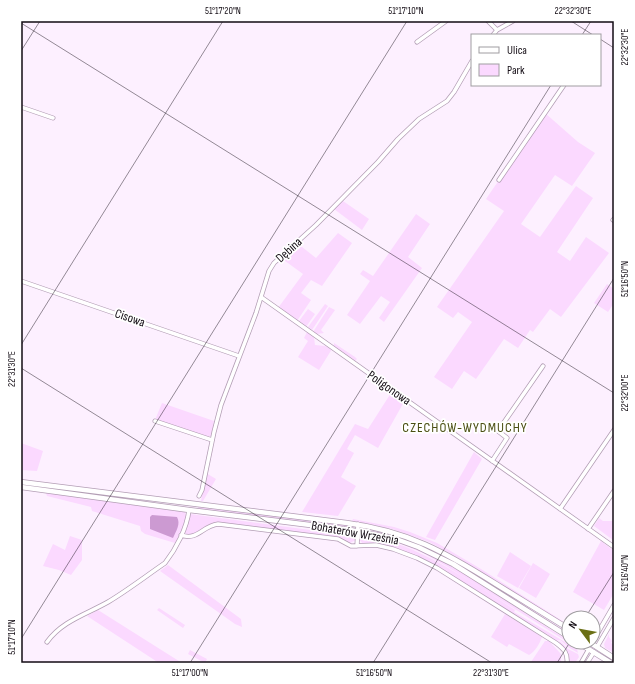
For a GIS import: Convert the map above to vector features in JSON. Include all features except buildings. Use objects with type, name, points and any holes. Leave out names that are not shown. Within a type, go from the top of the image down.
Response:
[{"type":"main road","name":"Bohaterów Września","points":[[21,482],[358,524],[405,536],[455,558],[561,624]]},
{"type":"main road","name":"Bohaterów Września","points":[[21,487],[358,531],[396,539],[436,554],[561,632]]},
{"type":"main road","points":[[591,650],[611,663]]},
{"type":"main road","points":[[601,650],[614,658]]},
{"type":"street","points":[[418,42],[446,21]]},
{"type":"street","points":[[488,21],[497,30]]},
{"type":"street","points":[[493,34],[512,21]]},
{"type":"street","name":"Dębina","points":[[199,496],[202,490],[221,405],[260,302],[269,271],[276,260],[316,225],[378,162],[398,139],[419,119],[447,101],[471,63]]},
{"type":"street","points":[[499,180],[563,86]]},
{"type":"street","points":[[21,107],[53,118]]},
{"type":"street","name":"Cisowa","points":[[21,281],[239,356]]},
{"type":"street","name":"Poligonowa","points":[[261,297],[614,547]]},
{"type":"street","points":[[260,302],[266,301]]},
{"type":"street","points":[[492,461],[507,438],[498,431],[543,366]]},
{"type":"street","points":[[155,421],[212,440]]},
{"type":"street","points":[[560,509],[614,430]]},
{"type":"street","points":[[588,529],[614,491]]},
{"type":"street","points":[[47,642],[54,633],[64,625],[109,601],[165,563],[182,535],[187,522],[189,510]]},
{"type":"street","points":[[182,535],[192,537],[198,535],[207,527],[218,524],[338,539],[351,546],[380,546],[405,554],[437,568],[563,648],[567,654],[567,663]]},
{"type":"street","points":[[357,546],[358,524]]},
{"type":"street","points":[[601,627],[614,605]]},
{"type":"street","points":[[601,640],[614,618]]},
{"type":"street","points":[[581,663],[588,650]]},
{"type":"street","points":[[587,663],[594,652]]},
{"type":"green space","points":[[545,113],[578,142],[595,153],[572,186],[555,175],[521,224],[540,237],[576,186],[593,198],[557,252],[570,261],[586,237],[609,253],[561,317],[550,309],[533,332],[530,330],[518,348],[504,339],[476,379],[464,371],[452,389],[434,377],[472,322],[458,312],[453,318],[437,307],[504,211],[486,199]]},
{"type":"green space","points":[[343,201],[369,219],[362,230],[334,209]]},
{"type":"green space","points":[[416,214],[430,224],[408,257],[422,268],[384,322],[379,318],[390,302],[381,296],[360,324],[347,315],[370,281],[360,274],[363,270],[373,276]]},
{"type":"green space","points":[[338,233],[352,243],[322,286],[311,280],[301,293],[311,300],[297,321],[278,308],[303,274],[281,258],[297,243],[316,258]]},
{"type":"green space","points":[[607,284],[614,289],[614,303],[608,312],[594,303]]},
{"type":"green space","points":[[325,304],[328,306],[312,330],[308,327]]},
{"type":"green space","points":[[329,307],[335,310],[321,330],[324,333],[317,334],[313,332]]},
{"type":"green space","points":[[308,309],[315,314],[306,327],[299,321]]},
{"type":"green space","points":[[307,332],[314,337],[315,345],[325,346],[332,349],[319,370],[298,357],[308,341],[304,338]]},
{"type":"green space","points":[[334,343],[357,359],[355,361],[334,346]]},
{"type":"green space","points":[[391,393],[404,402],[378,448],[355,435],[347,449],[354,453],[341,477],[356,486],[338,516],[302,512],[355,424],[368,429]]},
{"type":"green space","points":[[162,403],[214,421],[211,436],[208,437],[155,420]]},
{"type":"green space","points":[[21,443],[43,451],[37,471],[21,470]]},
{"type":"green space","points":[[474,452],[482,459],[435,540],[426,537]]},
{"type":"green space","points":[[206,473],[216,479],[203,501],[201,501]]},
{"type":"green space","points":[[46,493],[185,512],[186,516],[182,530],[175,543],[145,534],[141,531],[140,526],[92,511],[91,507],[47,496]]},
{"type":"green space","points":[[225,505],[322,517],[318,517]]},
{"type":"green space","points":[[198,507],[349,525],[349,527],[198,509]]},
{"type":"green space","points":[[190,514],[348,535],[355,537],[356,540],[350,543],[339,538],[214,523],[195,533],[187,535],[185,533]]},
{"type":"green space","points":[[599,518],[603,521],[612,521],[614,518],[613,540],[594,526]]},
{"type":"green space","points":[[353,519],[394,527],[437,543],[481,569],[561,621],[455,556],[429,542],[392,529],[352,521]]},
{"type":"green space","points":[[364,529],[400,537],[445,555],[561,628],[438,554],[400,538]]},
{"type":"green space","points":[[70,536],[82,540],[82,560],[71,575],[43,566],[53,544],[65,550]]},
{"type":"green space","points":[[362,536],[392,542],[434,560],[473,583],[520,613],[515,610],[514,612],[561,641],[556,641],[434,565],[378,544],[363,544],[359,539]]},
{"type":"green space","points":[[391,540],[416,547],[447,563],[561,636],[561,638],[446,566],[423,553]]},
{"type":"green space","points":[[601,541],[614,551],[614,593],[604,610],[573,592]]},
{"type":"green space","points":[[510,552],[531,566],[518,588],[497,576]]},
{"type":"green space","points":[[533,563],[550,574],[536,598],[519,588]]},
{"type":"green space","points":[[168,565],[241,619],[242,627],[235,624],[160,571]]},
{"type":"green space","points":[[159,608],[185,625],[183,628],[157,610]]},
{"type":"green space","points":[[98,610],[182,663],[159,663],[87,616]]},
{"type":"green space","points":[[505,614],[542,637],[537,647],[529,655],[509,644],[507,647],[491,637]]},
{"type":"green space","points":[[609,634],[612,641],[611,643],[614,644],[614,653],[605,648],[604,644]]},
{"type":"green space","points":[[545,641],[549,641],[561,654],[561,663],[531,662]]},
{"type":"green space","points":[[190,650],[207,659],[205,663],[188,654]]},
{"type":"green space","points":[[566,650],[570,650],[578,654],[579,657],[575,663],[569,663],[568,654]]},
{"type":"shaded area","points":[[152,515],[177,517],[178,525],[173,538],[150,529],[150,517]]},
{"type":"district","name":"CZECHÓW-WYDMUCHY","points":[[465,427]]}]
